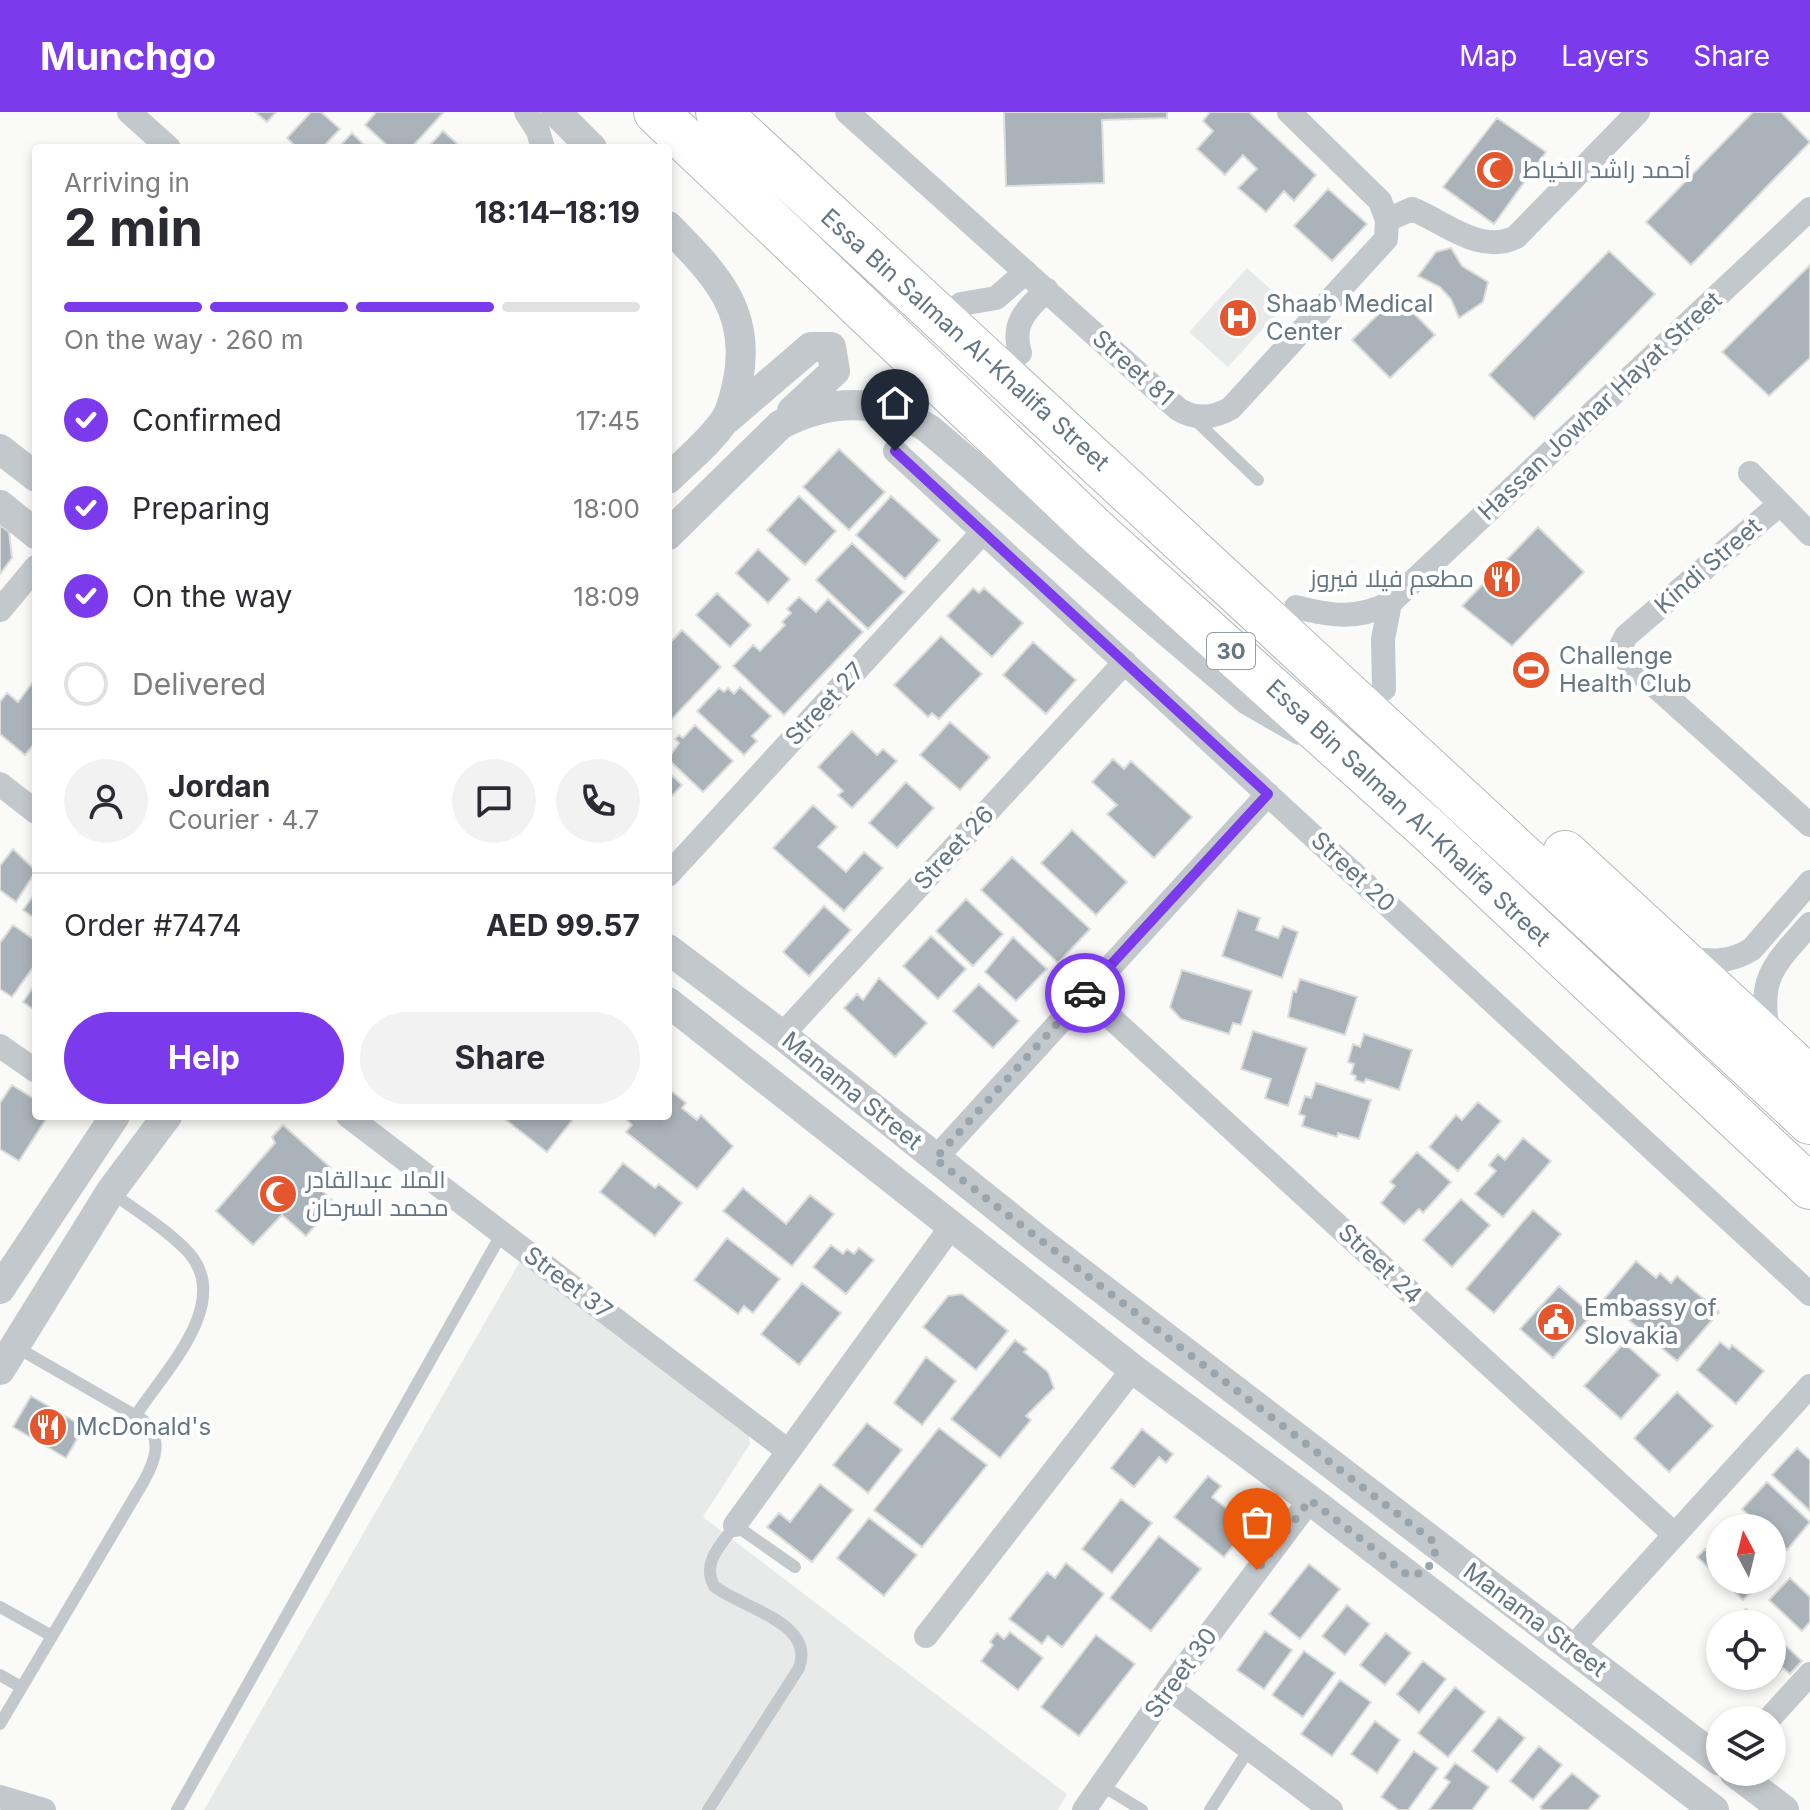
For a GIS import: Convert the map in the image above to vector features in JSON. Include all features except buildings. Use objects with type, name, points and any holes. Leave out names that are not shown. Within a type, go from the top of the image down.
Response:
[{"type":"highway","name":"Essa Bin Salman Al-Khalifa Street","points":[[656,112],[1095,530],[1327,737],[1810,1187]]},
{"type":"highway","name":"Essa Bin Salman Al-Khalifa Street","points":[[728,121],[1810,1122]]},
{"type":"highway","points":[[728,121],[788,153],[824,177],[961,304],[1020,353],[1810,1079]]},
{"type":"street","points":[[129,112],[165,144]]},
{"type":"street","points":[[526,112],[542,144]]},
{"type":"street","points":[[556,112],[588,144]]},
{"type":"street","points":[[1289,112],[1374,193],[1387,220],[1412,209],[1470,238],[1507,241],[1516,237],[1638,112]]},
{"type":"street","name":"Street 81","points":[[859,116],[1026,272],[1178,409],[1190,415],[1215,416],[1231,408],[1383,245],[1387,220]]},
{"type":"street","name":"Hassan Jowhar Hayat Street","points":[[1296,607],[1340,616],[1366,613],[1390,603],[1810,209]]},
{"type":"street","points":[[672,230],[715,275],[734,312],[740,369],[725,420]]},
{"type":"street","points":[[961,304],[996,298],[1026,272]]},
{"type":"street","points":[[1020,353],[1016,334],[1022,315],[1047,290]]},
{"type":"street","points":[[672,475],[725,420],[811,347],[831,347],[835,371],[672,531]]},
{"type":"street","points":[[780,425],[816,409],[850,404],[883,408],[915,420],[1248,700],[1285,723],[1327,737]]},
{"type":"street","points":[[0,449],[32,474]]},
{"type":"street","name":"Street 20","points":[[895,451],[1810,1294]]},
{"type":"street","name":"Kindi Street","points":[[1750,473],[1810,534]]},
{"type":"street","name":"Kindi Street","points":[[1780,504],[1626,636],[1620,648],[1625,659],[1810,825]]},
{"type":"street","points":[[0,505],[32,531]]},
{"type":"street","name":"Street 27","points":[[672,871],[982,533]]},
{"type":"street","points":[[0,610],[32,572]]},
{"type":"street","points":[[1384,689],[1383,639],[1390,603]]},
{"type":"street","name":"Street 26","points":[[782,1035],[1125,662]]},
{"type":"street","points":[[0,784],[32,809]]},
{"type":"street","points":[[935,1159],[1268,794]]},
{"type":"street","points":[[1681,958],[1727,961],[1741,957],[1752,949],[1810,882]]},
{"type":"street","points":[[1770,1043],[1763,995],[1767,977],[1810,924]]},
{"type":"street","name":"Manama Street","points":[[672,952],[782,1035],[1042,1243],[1706,1750]]},
{"type":"street","name":"Street 24","points":[[1085,994],[1675,1535]]},
{"type":"street","name":"Manama Street","points":[[672,1005],[1133,1369],[1310,1500],[1714,1810]]},
{"type":"street","points":[[0,1046],[32,1068]]},
{"type":"street","points":[[0,1289],[107,1120]]},
{"type":"street","points":[[7,1358],[111,1191],[164,1120]]},
{"type":"street","name":"Street 37","points":[[353,1120],[788,1451]]},
{"type":"street","points":[[735,1525],[951,1227]]},
{"type":"street","points":[[1010,1273],[1028,1273],[1041,1261],[1042,1243]]},
{"type":"street","points":[[1071,1318],[1069,1301],[1080,1287],[1097,1285]]},
{"type":"street","points":[[926,1636],[1133,1369]]},
{"type":"street","points":[[1572,1648],[1810,1386]]},
{"type":"street","name":"Street 30","points":[[1084,1810],[1169,1688],[1310,1500]]},
{"type":"street","points":[[1409,1576],[1422,1574],[1433,1565],[1434,1542]]},
{"type":"street","points":[[1457,1613],[1453,1602],[1458,1586],[1474,1578],[1486,1582]]},
{"type":"street","points":[[1781,1706],[1810,1674]]},
{"type":"street","points":[[1169,1688],[1331,1810]]},
{"type":"street","points":[[1752,1786],[1784,1810]]},
{"type":"street","points":[[0,1797],[44,1810]]},
{"type":"lane","points":[[1190,415],[1258,480]]},
{"type":"lane","points":[[111,1191],[191,1256],[200,1272],[206,1295],[202,1315],[136,1415]]},
{"type":"lane","points":[[177,1810],[502,1233]]},
{"type":"lane","points":[[0,1724],[154,1463],[156,1452],[154,1435],[136,1415],[7,1358]]},
{"type":"lane","points":[[708,1810],[802,1659],[802,1644],[795,1633],[719,1590],[710,1579],[711,1560],[735,1525],[795,1567]]},
{"type":"lane","points":[[0,1607],[52,1636]]},
{"type":"lane","points":[[0,1675],[21,1687]]},
{"type":"lane","points":[[1210,1810],[1249,1749]]},
{"type":"lane","points":[[1101,1785],[1142,1810]]},
{"type":"shaded area","name":"Shaab Medical Center","points":[[1247,268],[1286,303],[1228,367],[1189,332]]},
{"type":"shaded area","points":[[526,1251],[747,1426],[750,1444],[703,1517],[1067,1794],[1058,1810],[204,1810]]},
{"type":"way so far","points":[[1085,993],[935,1159],[1434,1542],[1436,1550],[1433,1565],[1427,1571],[1409,1576],[1310,1500],[1257,1570]]},
{"type":"place","name":"أحمد راشد الخياط","points":[[1495,170]]},
{"type":"place","name":"Shaab Medical Center","points":[[1238,318]]},
{"type":"place","name":"مطعم فيلا فيروز","points":[[1502,579]]},
{"type":"place","name":"Challenge Health Club","points":[[1531,670]]},
{"type":"place","name":"الملا عبدالقادر محمد السرحان","points":[[278,1194]]},
{"type":"place","name":"Embassy of Slovakia","points":[[1556,1322]]},
{"type":"place","name":"McDonald's","points":[[48,1427]]},
{"type":"route","points":[[895,451],[1268,794],[1085,993]]}]
